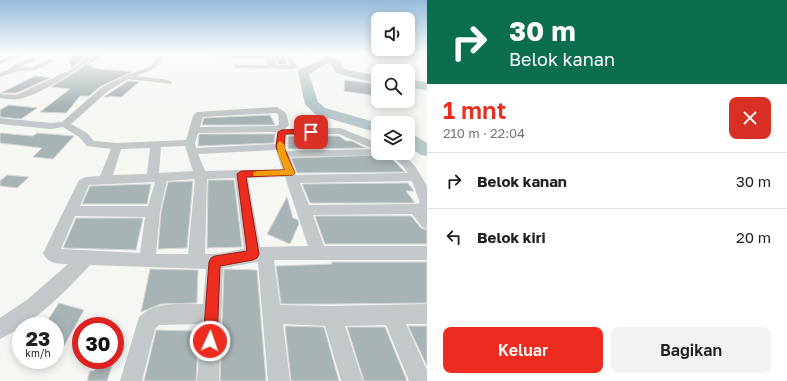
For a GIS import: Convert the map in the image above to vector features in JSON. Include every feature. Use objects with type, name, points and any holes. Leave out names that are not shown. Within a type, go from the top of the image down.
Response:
[{"type":"street","points":[[0,96],[14,98],[70,72]]},
{"type":"street","points":[[0,121],[51,126],[65,124],[105,89],[127,77],[141,72]]},
{"type":"street","points":[[127,77],[168,82]]},
{"type":"street","points":[[139,87],[148,80]]},
{"type":"street","points":[[208,381],[212,314],[205,261],[201,175],[191,147],[194,130],[200,114],[277,110],[282,113],[284,125],[280,130],[281,150],[319,254]]},
{"type":"street","points":[[65,124],[83,135],[91,144],[117,146],[156,144],[191,147],[371,152]]},
{"type":"street","points":[[194,130],[340,131],[371,144]]},
{"type":"street","points":[[147,261],[157,178],[156,144]]},
{"type":"street","points":[[106,180],[117,146]]},
{"type":"street","points":[[402,160],[409,166],[425,194],[423,207],[427,223]]},
{"type":"street","points":[[241,174],[272,314],[279,381]]},
{"type":"street","points":[[415,177],[241,174],[89,180],[83,183],[71,211],[60,230],[51,253],[54,256],[147,261],[205,261],[259,254],[427,253]]},
{"type":"street","points":[[304,210],[423,207]]},
{"type":"street","points":[[71,211],[120,210],[153,212]]},
{"type":"street","points":[[0,329],[15,321],[37,304],[63,282],[86,258]]},
{"type":"street","points":[[131,381],[146,324],[152,318],[158,315],[212,314]]},
{"type":"street","points":[[272,314],[332,316],[427,314]]},
{"type":"street","points":[[391,314],[420,381]]},
{"type":"street","points":[[332,316],[352,381]]},
{"type":"building","points":[[76,72],[132,72],[101,86],[89,96],[80,96],[66,113],[40,112],[70,89],[51,87]]},
{"type":"building","points":[[35,76],[50,78],[16,93],[1,93]]},
{"type":"building","points":[[345,80],[371,83],[371,95],[344,91]]},
{"type":"building","points":[[128,81],[139,82],[121,97],[104,97]]},
{"type":"building","points":[[9,105],[37,108],[21,119],[0,117],[0,110]]},
{"type":"building","points":[[270,115],[275,125],[202,125],[204,118]]},
{"type":"building","points":[[0,133],[33,136],[37,133],[74,136],[53,159],[33,157],[42,148],[0,143]]},
{"type":"building","points":[[199,134],[275,134],[274,143],[198,146]]},
{"type":"building","points":[[288,136],[339,136],[346,141],[352,141],[366,148],[288,149]]},
{"type":"building","points":[[371,156],[371,160],[393,160],[405,172],[297,173],[291,158]]},
{"type":"building","points":[[7,175],[29,177],[17,188],[0,186],[0,181]]},
{"type":"building","points":[[208,180],[234,180],[242,247],[207,248]]},
{"type":"building","points":[[193,181],[187,248],[158,249],[161,212],[168,182]]},
{"type":"building","points":[[408,183],[414,191],[406,191],[415,203],[310,203],[302,184]]},
{"type":"building","points":[[151,184],[147,204],[82,204],[90,186]]},
{"type":"building","points":[[287,197],[293,218],[298,220],[299,224],[290,244],[267,234]]},
{"type":"building","points":[[315,216],[411,216],[421,228],[427,230],[427,244],[325,244]]},
{"type":"building","points":[[76,218],[143,218],[136,250],[63,248]]},
{"type":"building","points":[[331,262],[427,262],[427,303],[281,304],[276,266],[332,264]]},
{"type":"building","points":[[150,269],[198,270],[197,303],[161,304],[141,312]]},
{"type":"building","points":[[224,269],[257,270],[266,381],[220,381]]},
{"type":"building","points":[[59,303],[84,310],[80,317],[72,317],[72,332],[64,346],[64,317],[50,317]]},
{"type":"building","points":[[285,326],[324,327],[339,381],[291,381]]},
{"type":"building","points":[[408,326],[427,326],[427,366]]},
{"type":"building","points":[[347,327],[385,327],[407,381],[364,381]]},
{"type":"building","points":[[156,330],[199,331],[196,381],[144,381]]},
{"type":"building","points":[[95,369],[111,369],[107,381],[87,381],[90,371],[94,371]]},
{"type":"waterway","points":[[304,72],[312,104],[320,111],[371,126]]},
{"type":"waterway","points":[[343,72],[371,78]]},
{"type":"waterway","points":[[415,85],[427,86]]},
{"type":"waterway","points":[[415,143],[427,151]]},
{"type":"slow traffic","points":[[257,174],[290,173],[282,154],[280,144]]},
{"type":"route","points":[[210,341],[215,262],[253,254],[241,174],[290,173],[280,147],[282,132],[311,132]]}]
